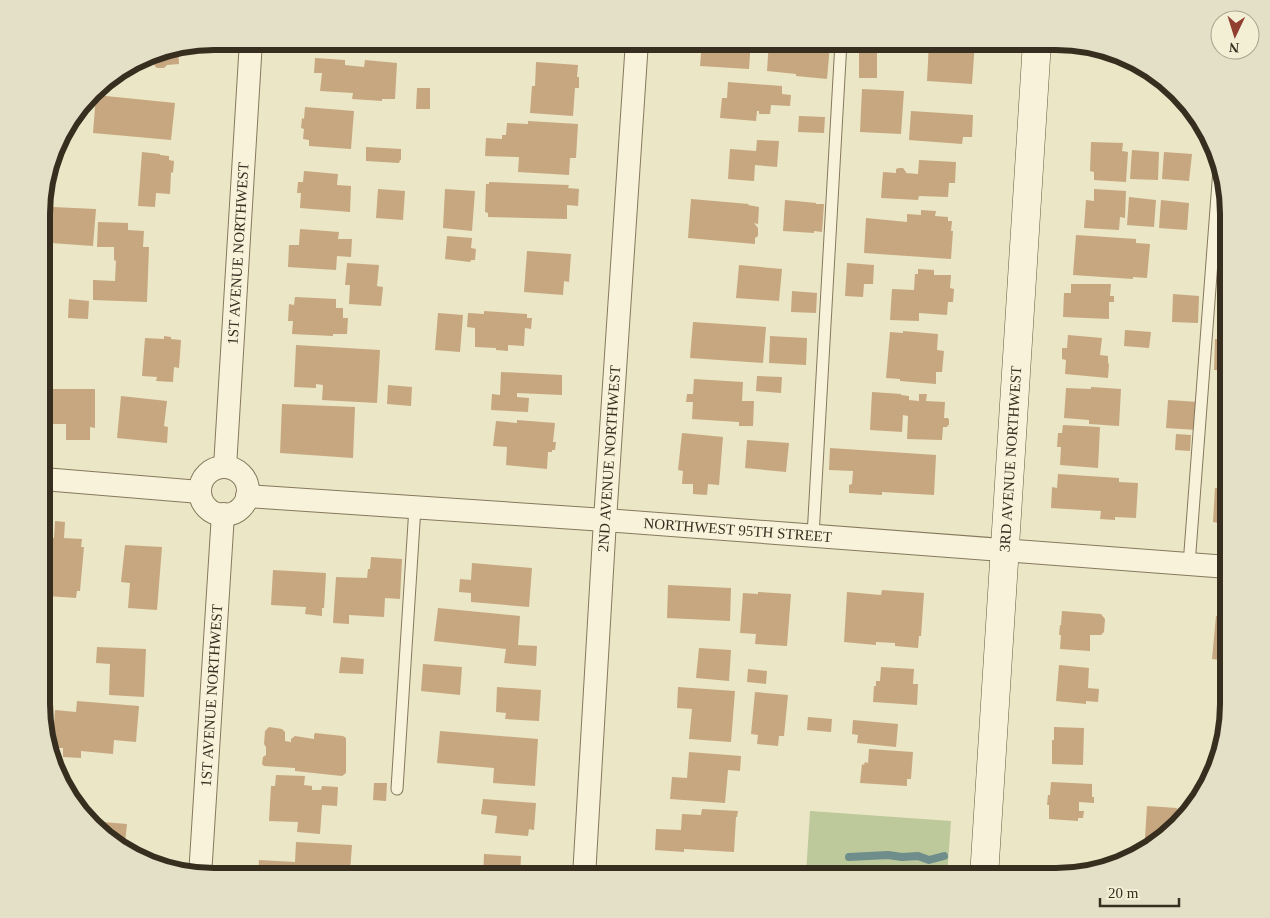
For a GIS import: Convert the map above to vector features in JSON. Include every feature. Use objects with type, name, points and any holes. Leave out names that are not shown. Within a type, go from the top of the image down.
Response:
[{"type":"street","name":"1ST AVENUE NORTHWEST","points":[[225,467],[250,50]]},
{"type":"street","name":"2ND AVENUE NORTHWEST","points":[[584,868],[605,520],[636,50]]},
{"type":"street","name":"3RD AVENUE NORTHWEST","points":[[985,868],[1036,50]]},
{"type":"street","points":[[225,467],[240,473],[248,488],[247,496],[239,510],[232,513],[217,514],[205,506],[200,492],[201,484],[209,472],[225,467]]},
{"type":"street","points":[[50,481],[200,492]]},
{"type":"street","name":"NORTHWEST 95TH STREET","points":[[247,496],[605,520],[1220,567]]},
{"type":"street","name":"1ST AVENUE NORTHWEST","points":[[201,868],[223,514]]},
{"type":"lane","points":[[813,536],[841,50]]},
{"type":"lane","points":[[1190,565],[1218,187]]},
{"type":"lane","points":[[398,789],[415,507]]},
{"type":"green space","points":[[810,811],[951,821],[948,868],[806,868]]},
{"type":"building","points":[[701,50],[750,50],[749,69],[700,66]]},
{"type":"building","points":[[768,50],[830,50],[827,79],[767,71]]},
{"type":"building","points":[[929,50],[974,50],[972,84],[927,81]]},
{"type":"building","points":[[859,51],[877,51],[877,78],[859,78]]},
{"type":"building","points":[[178,54],[179,64],[157,68],[150,63]]},
{"type":"building","points":[[315,58],[345,60],[345,65],[364,67],[365,60],[397,63],[395,99],[382,99],[382,101],[352,99],[353,93],[320,91],[322,73],[314,73]]},
{"type":"building","points":[[536,62],[578,65],[577,77],[579,77],[579,88],[575,88],[573,116],[530,113],[532,86],[535,86]]},
{"type":"building","points":[[728,82],[782,86],[782,94],[791,95],[790,106],[771,105],[770,114],[759,114],[759,111],[757,111],[756,121],[720,118],[722,98],[727,98]]},
{"type":"building","points":[[417,88],[430,88],[430,109],[416,109]]},
{"type":"building","points":[[862,89],[904,91],[901,134],[860,132]]},
{"type":"building","points":[[101,96],[175,103],[171,140],[93,133],[95,102]]},
{"type":"building","points":[[305,107],[354,111],[351,149],[309,146],[309,140],[303,139],[304,129],[301,128]]},
{"type":"building","points":[[911,111],[973,115],[972,137],[963,137],[962,144],[909,140]]},
{"type":"building","points":[[799,116],[825,117],[824,133],[798,132]]},
{"type":"building","points":[[528,121],[578,124],[576,158],[570,158],[569,175],[518,172],[519,157],[485,156],[486,138],[502,139],[502,135],[506,135],[507,123],[528,124]]},
{"type":"building","points":[[757,140],[779,141],[777,167],[755,165],[754,181],[728,179],[730,149],[756,151]]},
{"type":"building","points":[[1091,142],[1123,143],[1122,151],[1128,152],[1126,182],[1094,180],[1094,172],[1090,171]]},
{"type":"building","points":[[366,147],[401,149],[401,160],[399,163],[366,161]]},
{"type":"building","points":[[1132,150],[1159,152],[1158,180],[1130,179]]},
{"type":"building","points":[[142,152],[169,156],[169,160],[174,161],[173,173],[171,172],[170,194],[156,193],[155,207],[138,206]]},
{"type":"building","points":[[1164,152],[1192,154],[1189,181],[1162,179]]},
{"type":"building","points":[[919,160],[956,162],[955,183],[949,183],[948,197],[919,196],[918,200],[881,198],[883,172],[896,173],[896,169],[903,168],[906,173],[918,174]]},
{"type":"building","points":[[304,171],[338,174],[337,185],[351,186],[350,212],[300,208],[301,193],[297,193],[298,182],[303,182]]},
{"type":"building","points":[[489,182],[569,185],[568,188],[579,189],[578,206],[567,205],[567,219],[488,217],[488,213],[485,212],[486,184],[489,184]]},
{"type":"building","points":[[378,189],[405,191],[403,220],[376,218]]},
{"type":"building","points":[[445,189],[475,191],[472,231],[443,228]]},
{"type":"building","points":[[1094,189],[1126,191],[1125,218],[1120,217],[1119,230],[1084,228],[1086,200],[1094,201]]},
{"type":"building","points":[[1129,197],[1156,200],[1154,227],[1127,225]]},
{"type":"building","points":[[691,199],[749,204],[759,207],[758,224],[754,223],[758,228],[755,244],[688,238]]},
{"type":"building","points":[[785,200],[824,204],[822,232],[783,231]]},
{"type":"building","points":[[1161,200],[1189,203],[1187,230],[1159,228]]},
{"type":"building","points":[[53,207],[96,209],[93,246],[51,243]]},
{"type":"building","points":[[921,210],[936,211],[935,216],[948,217],[948,221],[952,221],[951,259],[864,253],[866,218],[907,222],[907,214],[921,215]]},
{"type":"building","points":[[98,222],[128,223],[128,230],[144,231],[143,247],[149,247],[147,302],[93,300],[93,280],[115,281],[116,261],[114,260],[114,247],[97,247]]},
{"type":"building","points":[[300,229],[339,232],[338,239],[352,239],[351,257],[337,256],[336,270],[288,267],[289,245],[299,245]]},
{"type":"building","points":[[1076,235],[1136,239],[1136,243],[1150,244],[1147,278],[1133,277],[1133,279],[1073,275]]},
{"type":"building","points":[[447,236],[472,238],[471,248],[476,249],[475,260],[470,262],[445,259]]},
{"type":"building","points":[[527,251],[571,254],[569,282],[564,281],[563,295],[524,292]]},
{"type":"building","points":[[347,263],[379,265],[377,286],[383,287],[381,306],[349,304],[350,285],[345,285]]},
{"type":"building","points":[[847,263],[874,265],[873,284],[864,284],[863,297],[845,296]]},
{"type":"building","points":[[739,265],[782,269],[779,301],[736,298]]},
{"type":"building","points":[[918,269],[934,270],[934,275],[951,275],[950,288],[954,289],[953,302],[948,302],[947,315],[919,313],[919,321],[890,320],[892,289],[914,290],[915,274],[918,274]]},
{"type":"building","points":[[1071,284],[1111,284],[1110,296],[1114,296],[1114,302],[1109,302],[1109,319],[1063,317],[1064,293],[1071,293]]},
{"type":"building","points":[[792,291],[817,293],[816,313],[791,312]]},
{"type":"building","points":[[1173,294],[1199,296],[1198,323],[1172,322]]},
{"type":"building","points":[[295,297],[336,299],[336,308],[343,308],[343,318],[348,318],[347,334],[333,334],[333,336],[292,334],[293,321],[288,321],[289,304],[294,305]]},
{"type":"building","points":[[69,299],[89,301],[88,319],[68,318]]},
{"type":"building","points":[[484,311],[527,314],[527,318],[532,318],[531,329],[525,328],[524,346],[508,345],[508,351],[496,350],[496,348],[475,347],[475,328],[467,327],[468,313],[484,314]]},
{"type":"building","points":[[438,313],[463,315],[460,352],[435,350]]},
{"type":"building","points":[[693,322],[766,327],[763,363],[690,358]]},
{"type":"building","points":[[1125,330],[1151,332],[1149,348],[1124,346]]},
{"type":"building","points":[[903,331],[938,334],[937,350],[944,351],[942,372],[936,372],[936,384],[886,378],[890,332],[903,333]]},
{"type":"building","points":[[1068,335],[1102,338],[1100,355],[1108,356],[1108,378],[1065,374],[1066,360],[1062,359],[1062,348],[1067,348]]},
{"type":"building","points":[[164,336],[181,340],[179,368],[174,367],[173,382],[156,381],[157,377],[142,376],[145,338],[164,339]]},
{"type":"building","points":[[770,336],[807,338],[806,365],[769,363]]},
{"type":"building","points":[[1215,339],[1220,339],[1220,370],[1214,370]]},
{"type":"building","points":[[296,345],[380,350],[377,403],[322,400],[323,385],[316,384],[316,388],[294,387]]},
{"type":"building","points":[[501,372],[562,375],[562,395],[517,393],[517,397],[529,398],[528,412],[491,410],[492,394],[500,395]]},
{"type":"building","points":[[757,376],[782,377],[781,393],[756,391]]},
{"type":"building","points":[[694,379],[743,382],[742,401],[754,401],[753,426],[739,426],[739,422],[692,419],[693,402],[686,402],[687,394],[693,394]]},
{"type":"building","points":[[388,385],[412,387],[411,406],[387,404]]},
{"type":"building","points":[[1091,387],[1121,389],[1119,426],[1089,424],[1089,420],[1064,418],[1066,388],[1091,389]]},
{"type":"building","points":[[50,389],[95,389],[95,428],[90,427],[90,440],[66,440],[66,424],[50,424]]},
{"type":"building","points":[[872,392],[901,394],[909,396],[909,400],[919,401],[919,394],[927,394],[926,401],[945,402],[944,418],[948,418],[949,425],[943,427],[942,440],[907,439],[908,416],[903,415],[902,432],[870,430]]},
{"type":"building","points":[[121,396],[167,401],[164,426],[168,427],[167,443],[117,438]]},
{"type":"building","points":[[1168,400],[1199,402],[1197,430],[1166,428]]},
{"type":"building","points":[[282,404],[355,407],[353,458],[280,453]]},
{"type":"building","points":[[517,420],[555,423],[553,442],[556,442],[555,450],[548,452],[547,469],[506,465],[507,447],[493,446],[496,421],[517,423]]},
{"type":"building","points":[[1063,425],[1100,427],[1098,468],[1060,465],[1061,447],[1057,447],[1058,433],[1062,433]]},
{"type":"building","points":[[682,433],[723,437],[719,485],[708,484],[707,495],[693,494],[693,484],[682,484],[683,471],[678,470]]},
{"type":"building","points":[[1176,434],[1191,435],[1190,451],[1175,450]]},
{"type":"building","points":[[747,440],[789,443],[786,472],[745,468]]},
{"type":"building","points":[[830,448],[936,455],[934,495],[882,492],[882,495],[849,493],[853,471],[829,470]]},
{"type":"building","points":[[1058,474],[1119,478],[1119,482],[1138,483],[1136,518],[1115,517],[1115,520],[1100,519],[1101,511],[1051,508],[1052,487],[1057,488]]},
{"type":"building","points":[[1215,488],[1220,488],[1220,527],[1219,523],[1213,522]]},
{"type":"building","points":[[55,521],[65,522],[64,538],[82,539],[81,547],[84,547],[80,591],[77,591],[76,598],[50,596],[50,538],[54,538]]},
{"type":"building","points":[[125,545],[162,547],[157,610],[128,608],[130,583],[121,582]]},
{"type":"building","points":[[371,557],[402,559],[400,599],[385,598],[384,617],[349,615],[349,624],[333,623],[336,577],[367,578]]},
{"type":"building","points":[[472,563],[532,568],[529,607],[471,602],[471,593],[459,592],[460,579],[471,580]]},
{"type":"building","points":[[273,570],[326,573],[322,616],[305,614],[306,607],[271,605]]},
{"type":"building","points":[[668,585],[731,588],[730,621],[667,618]]},
{"type":"building","points":[[882,590],[924,593],[921,636],[919,636],[918,648],[895,646],[895,643],[876,642],[876,645],[844,642],[847,592],[881,595]]},
{"type":"building","points":[[758,592],[791,594],[787,646],[755,644],[756,634],[740,633],[743,593],[758,594]]},
{"type":"building","points":[[438,608],[520,616],[518,645],[537,646],[536,666],[504,663],[506,649],[434,641]]},
{"type":"building","points":[[1062,611],[1101,614],[1105,619],[1104,632],[1101,635],[1090,635],[1090,651],[1060,649],[1061,635],[1059,635]]},
{"type":"building","points":[[1216,616],[1220,616],[1220,660],[1212,659]]},
{"type":"building","points":[[97,647],[146,649],[144,697],[109,695],[110,664],[96,663]]},
{"type":"building","points":[[699,648],[731,650],[729,681],[696,678]]},
{"type":"building","points":[[341,657],[364,659],[363,674],[339,673]]},
{"type":"building","points":[[423,664],[462,667],[460,695],[421,691]]},
{"type":"building","points":[[1059,665],[1089,668],[1088,688],[1099,689],[1098,702],[1086,701],[1086,704],[1056,701]]},
{"type":"building","points":[[881,667],[914,669],[913,684],[918,684],[917,705],[873,702],[874,686],[876,686],[876,681],[880,681]]},
{"type":"building","points":[[748,669],[767,671],[766,684],[747,682]]},
{"type":"building","points":[[497,687],[541,690],[539,721],[505,719],[506,713],[496,712]]},
{"type":"building","points":[[678,687],[735,691],[731,742],[689,739],[692,709],[677,708]]},
{"type":"building","points":[[755,692],[788,695],[784,736],[779,736],[778,746],[757,744],[758,735],[751,734]]},
{"type":"building","points":[[77,701],[139,706],[136,742],[114,740],[113,754],[81,751],[81,758],[63,757],[63,748],[56,748],[53,736],[55,710],[76,712]]},
{"type":"building","points":[[808,717],[832,719],[831,732],[807,730]]},
{"type":"building","points":[[853,720],[898,724],[896,747],[857,743],[858,735],[852,734]]},
{"type":"building","points":[[269,727],[282,729],[285,732],[285,741],[291,742],[291,739],[295,736],[314,739],[315,733],[343,736],[346,738],[346,773],[342,776],[295,771],[295,768],[264,766],[262,764],[263,757],[266,755],[264,744],[265,731]]},
{"type":"building","points":[[1054,727],[1084,728],[1083,765],[1052,764]]},
{"type":"building","points":[[440,731],[538,739],[535,786],[493,783],[494,768],[437,763]]},
{"type":"building","points":[[869,749],[913,752],[911,779],[907,779],[907,786],[860,783],[862,764],[868,763]]},
{"type":"building","points":[[689,752],[741,756],[740,771],[728,770],[725,803],[670,799],[672,777],[687,778]]},
{"type":"building","points":[[276,775],[305,776],[304,785],[312,786],[312,790],[321,790],[322,786],[338,787],[337,806],[322,805],[320,834],[297,832],[298,822],[269,821],[271,786],[275,786]]},
{"type":"building","points":[[1051,782],[1092,784],[1094,803],[1079,802],[1079,811],[1084,811],[1083,818],[1078,818],[1078,821],[1049,819],[1049,805],[1047,805]]},
{"type":"building","points":[[374,783],[387,783],[386,801],[373,800]]},
{"type":"building","points":[[483,799],[536,803],[534,830],[529,829],[528,836],[495,833],[497,816],[481,814]]},
{"type":"building","points":[[1147,806],[1177,808],[1177,815],[1172,820],[1156,834],[1149,838],[1145,838]]},
{"type":"building","points":[[702,809],[738,811],[734,852],[684,849],[684,852],[655,850],[656,829],[681,830],[682,814],[701,815]]},
{"type":"building","points":[[101,822],[127,824],[125,841]]},
{"type":"building","points":[[296,842],[352,845],[350,868],[258,868],[259,860],[295,862]]},
{"type":"building","points":[[484,854],[521,856],[520,868],[483,868]]},
{"type":"building","points":[[682,865],[699,866],[699,868],[681,868]]},
{"type":"building","points":[[1045,865],[1079,867],[1056,868],[1045,868]]},
{"type":"building","points":[[652,866],[681,868],[652,868]]},
{"type":"waterway","points":[[849,857],[918,856],[929,860],[944,856]]}]
